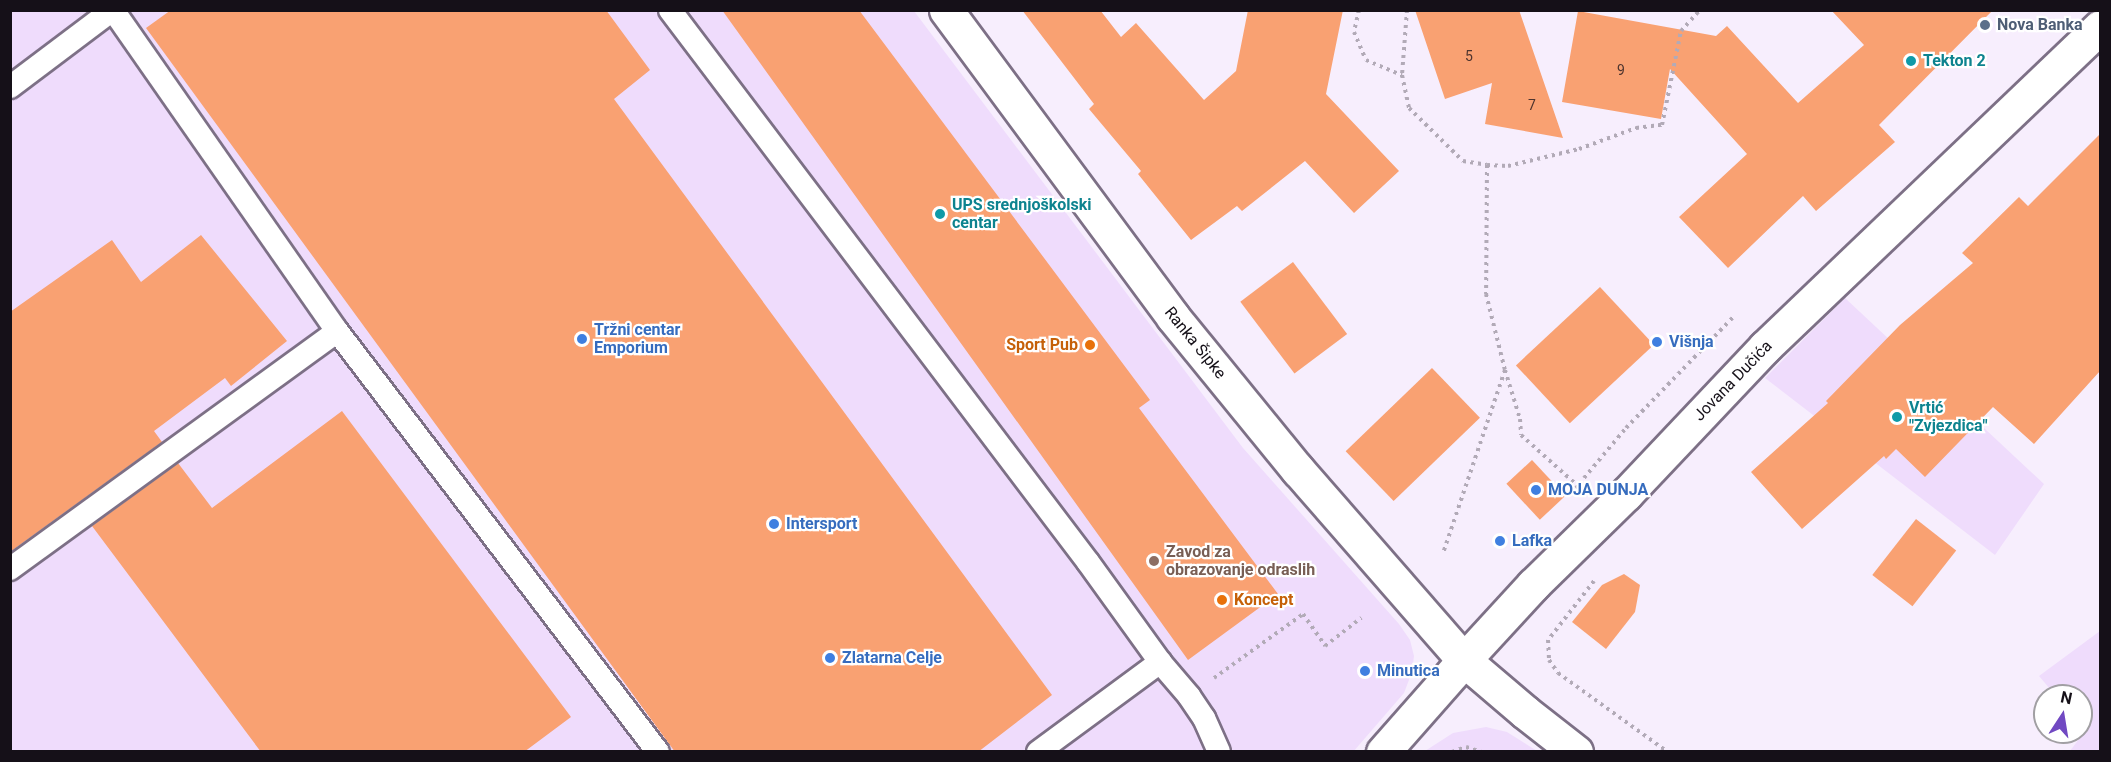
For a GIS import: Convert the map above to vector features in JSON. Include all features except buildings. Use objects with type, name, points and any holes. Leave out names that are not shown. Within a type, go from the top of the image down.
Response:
[{"type":"street","name":"Ranka Šipke","points":[[946,10],[1173,317],[1298,470],[1464,660],[1575,752]]},
{"type":"street","name":"Jovana Dučića","points":[[1383,752],[1464,660],[1764,347],[2100,27]]},
{"type":"lane","points":[[10,87],[113,10],[337,331],[658,752]]},
{"type":"lane","points":[[670,10],[1081,553],[1160,662],[1190,696],[1204,718],[1219,752]]},
{"type":"lane","points":[[10,569],[337,331]]},
{"type":"lane","points":[[1038,752],[1160,662]]},
{"type":"path","points":[[1359,10],[1354,32],[1366,60],[1402,75]]},
{"type":"path","points":[[1407,10],[1402,75],[1410,108],[1432,133],[1463,161],[1508,166],[1579,149],[1636,128],[1662,125],[1681,31],[1700,10]]},
{"type":"path","points":[[1487,165],[1486,294],[1520,419],[1521,435],[1578,486]]},
{"type":"path","points":[[1571,494],[1626,428],[1735,315]]},
{"type":"path","points":[[1443,553],[1505,370]]},
{"type":"path","points":[[1190,696],[1303,614],[1324,646],[1361,618]]},
{"type":"path","points":[[1560,626],[1548,640],[1547,651],[1549,660],[1558,673],[1668,752]]},
{"type":"path","points":[[1452,752],[1466,747],[1481,752]]},
{"type":"shaded area","points":[[10,11],[914,11],[1243,448],[1399,624],[1410,640],[1414,656],[1412,672],[1404,693],[1353,752],[11,751]]},
{"type":"shaded area","points":[[1845,298],[2044,484],[1995,555],[1765,378]]},
{"type":"shaded area","points":[[2100,631],[2100,751],[2070,751],[2075,744],[2093,744],[2093,684],[2046,684],[2039,676]]},
{"type":"shaded area","points":[[1486,727],[1507,732],[1537,751],[1425,751],[1453,733]]},
{"type":"place","name":"Nova Banka","points":[[1985,25]]},
{"type":"place","name":"Tekton 2","points":[[1911,61]]},
{"type":"place","name":"UPS srednjoškolski centar","points":[[940,214]]},
{"type":"place","name":"Tržni centar Emporium","points":[[582,339]]},
{"type":"place","name":"Višnja","points":[[1657,342]]},
{"type":"place","name":"Sport Pub","points":[[1090,345]]},
{"type":"place","name":"Vrtić \"Zvjezdica\"","points":[[1897,417]]},
{"type":"place","name":"MOJA DUNJA","points":[[1536,490]]},
{"type":"place","name":"Intersport","points":[[774,524]]},
{"type":"place","name":"Lafka","points":[[1500,541]]},
{"type":"place","name":"Zavod za obrazovanje odraslih","points":[[1154,561]]},
{"type":"place","name":"Koncept","points":[[1222,600]]},
{"type":"place","name":"Zlatarna Celje","points":[[830,658]]},
{"type":"place","name":"Minutica","points":[[1365,671]]}]
